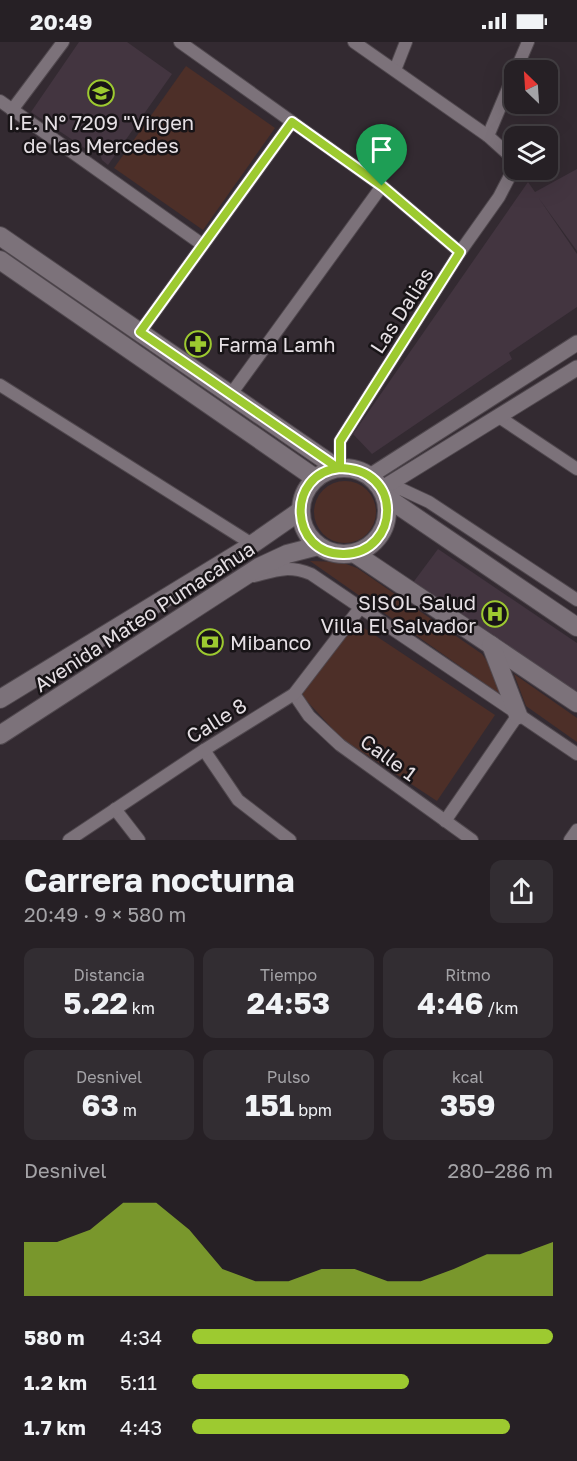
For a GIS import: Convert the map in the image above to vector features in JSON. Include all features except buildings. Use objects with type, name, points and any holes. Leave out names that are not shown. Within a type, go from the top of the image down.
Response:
[{"type":"main road","points":[[0,236],[339,468]]},
{"type":"main road","points":[[0,260],[315,478]]},
{"type":"main road","points":[[380,488],[387,517],[376,540],[366,548],[354,553],[329,552],[318,546],[302,525],[300,511],[302,499],[307,487],[315,478],[326,471],[339,468],[360,470],[380,488],[577,627]]},
{"type":"main road","name":"Avenida Mateo Pumacahua","points":[[0,699],[252,544],[300,511]]},
{"type":"main road","name":"Avenida Mateo Pumacahua","points":[[0,735],[271,560],[318,546]]},
{"type":"main road","points":[[354,553],[577,703]]},
{"type":"main road","points":[[491,645],[518,715]]},
{"type":"street","points":[[12,110],[63,42]]},
{"type":"street","points":[[180,42],[382,186],[460,252]]},
{"type":"street","name":"Las Dalias","points":[[339,468],[340,441],[460,252],[499,197],[513,170],[508,154],[488,136],[354,42]]},
{"type":"street","points":[[395,70],[406,42]]},
{"type":"street","points":[[520,60],[528,42]]},
{"type":"street","points":[[488,136],[504,98]]},
{"type":"street","points":[[0,101],[203,245]]},
{"type":"street","points":[[140,332],[292,122]]},
{"type":"street","points":[[231,394],[382,186]]},
{"type":"street","points":[[380,488],[577,343]]},
{"type":"street","points":[[380,488],[577,368]]},
{"type":"street","points":[[0,385],[252,544]]},
{"type":"street","points":[[499,417],[577,469]]},
{"type":"street","points":[[380,488],[401,489],[429,502],[577,600]]},
{"type":"street","points":[[238,580],[296,568],[311,574],[577,754]]},
{"type":"street","name":"Calle 8","points":[[69,840],[204,750],[294,694],[360,608]]},
{"type":"street","name":"Calle 1","points":[[294,694],[309,716],[332,739],[472,840]]},
{"type":"street","points":[[445,821],[518,715]]},
{"type":"street","points":[[204,750],[238,800],[290,840]]},
{"type":"street","points":[[115,809],[139,840]]},
{"type":"street","points":[[570,840],[577,830]]},
{"type":"shaded area","name":"I.E. N° 7209 \"Virgen de las Mercedes","points":[[79,42],[127,42],[172,74],[108,165],[92,148],[86,149],[31,112]]},
{"type":"shaded area","points":[[186,66],[275,128],[203,230],[114,168]]},
{"type":"shaded area","points":[[577,169],[577,251],[538,197],[577,254],[577,307],[509,353],[512,359],[372,454],[353,434],[528,182],[535,192]]},
{"type":"shaded area","points":[[345,481],[357,483],[367,490],[374,500],[376,512],[374,524],[367,534],[357,541],[345,543],[333,541],[323,534],[316,524],[314,512],[316,500],[323,490],[333,483]]},
{"type":"shaded area","name":"SISOL Salud Villa El Salvador","points":[[438,549],[577,643],[577,693],[412,584]]},
{"type":"shaded area","points":[[310,561],[341,562],[357,568],[482,654],[504,697]]},
{"type":"shaded area","points":[[358,624],[495,715],[437,801],[341,738],[302,693],[351,627]]},
{"type":"shaded area","points":[[514,674],[577,718],[577,742],[526,706]]},
{"type":"place","name":"I.E. N° 7209 \"Virgen de las Mercedes","points":[[101,93]]},
{"type":"place","name":"Farma Lamh","points":[[198,344]]},
{"type":"place","name":"SISOL Salud Villa El Salvador","points":[[495,614]]},
{"type":"place","name":"Mibanco","points":[[210,642]]},
{"type":"route","points":[[382,186],[292,122],[140,332],[338,468],[340,468],[349,468],[360,470],[378,484],[386,497],[387,504],[387,517],[383,529],[376,540],[366,548],[354,553],[342,554],[329,552],[309,537],[302,525],[300,511],[302,499],[307,487],[315,478],[326,471],[340,468],[340,441],[460,252],[382,186]]}]
